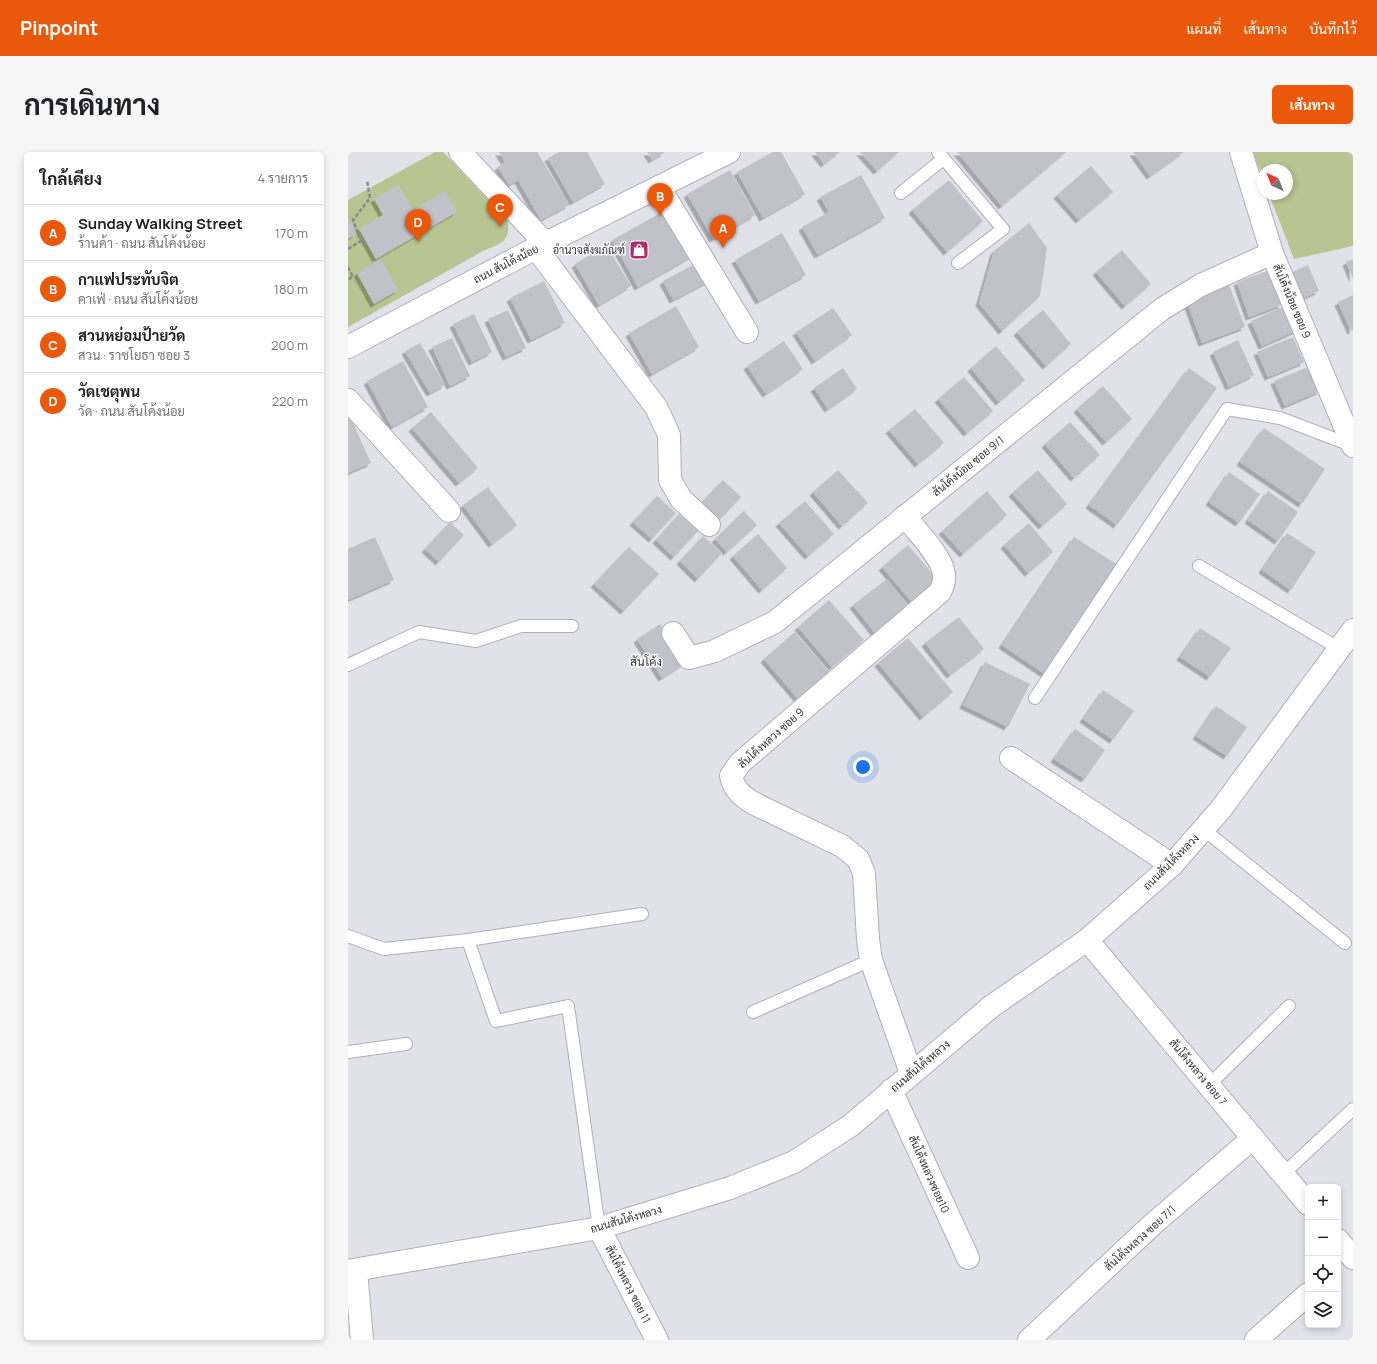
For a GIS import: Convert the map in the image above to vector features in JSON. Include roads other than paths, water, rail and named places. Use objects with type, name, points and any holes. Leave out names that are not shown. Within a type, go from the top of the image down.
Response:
[{"type":"street","points":[[460,152],[541,246],[656,407],[669,435],[670,480],[681,499],[709,525]]},
{"type":"street","name":"ถนน สันโค้งน้อย","points":[[348,347],[541,246],[729,152]]},
{"type":"street","name":"สันโค้งน้อย ซอย 9","points":[[1241,152],[1272,253],[1353,446]]},
{"type":"street","points":[[659,187],[747,332]]},
{"type":"street","name":"สันโค้งน้อย ซอย 9/1","points":[[672,633],[689,658],[716,652],[775,622],[1162,308],[1201,285],[1272,253]]},
{"type":"street","points":[[348,400],[449,511]]},
{"type":"street","name":"สันโค้งหลวง ซอย 9","points":[[906,516],[940,561],[944,573],[944,582],[940,592],[740,762],[731,776],[733,785],[740,795],[753,803],[842,846],[858,859],[864,873],[868,940],[871,960],[911,1073]]},
{"type":"street","name":"ถนนสันโค้งหลวง","points":[[352,1271],[600,1228],[730,1188],[794,1162],[850,1126],[992,1006],[1087,940],[1172,865],[1221,809],[1353,630]]},
{"type":"street","points":[[1011,758],[1172,865]]},
{"type":"street","name":"สันโค้งหลวง ซอย 7","points":[[1087,940],[1305,1200]]},
{"type":"street","name":"สันโค้งหลวงซอย10","points":[[891,1090],[968,1258]]},
{"type":"street","name":"สันโค้งหลวง ซอย 7/1","points":[[1029,1340],[1153,1224],[1253,1138]]},
{"type":"street","name":"สันโค้งหลวง ซอย 11","points":[[600,1228],[657,1340]]},
{"type":"street","points":[[352,1271],[362,1340]]},
{"type":"street","points":[[1256,1340],[1305,1297]]},
{"type":"lane","points":[[901,193],[940,155],[1003,229],[958,263]]},
{"type":"lane","points":[[1035,698],[1227,409],[1280,418],[1353,446]]},
{"type":"lane","points":[[1198,566],[1340,649]]},
{"type":"lane","points":[[348,664],[419,632],[476,641],[522,626],[572,626]]},
{"type":"lane","points":[[1204,829],[1345,943]]},
{"type":"lane","points":[[348,936],[384,949],[468,940],[642,914]]},
{"type":"lane","points":[[468,940],[496,1021],[568,1006],[600,1228]]},
{"type":"lane","points":[[753,1012],[871,960]]},
{"type":"lane","points":[[1209,1085],[1289,1006]]},
{"type":"lane","points":[[348,1052],[406,1044]]},
{"type":"lane","points":[[1283,1174],[1353,1109]]},
{"type":"place","name":"กาแฟประทับจิต","points":[[660,216]]},
{"type":"place","name":"สวนหย่อมป้ายวัด","points":[[500,227]]},
{"type":"place","name":"วัดเชตุพน","points":[[418,242]]},
{"type":"place","name":"Sunday Walking Street","points":[[723,248]]},
{"type":"place","name":"อำนาจสังฆภัณฑ์","points":[[639,250]]},
{"type":"district","name":"สันโค้ง","points":[[646,662]]}]
